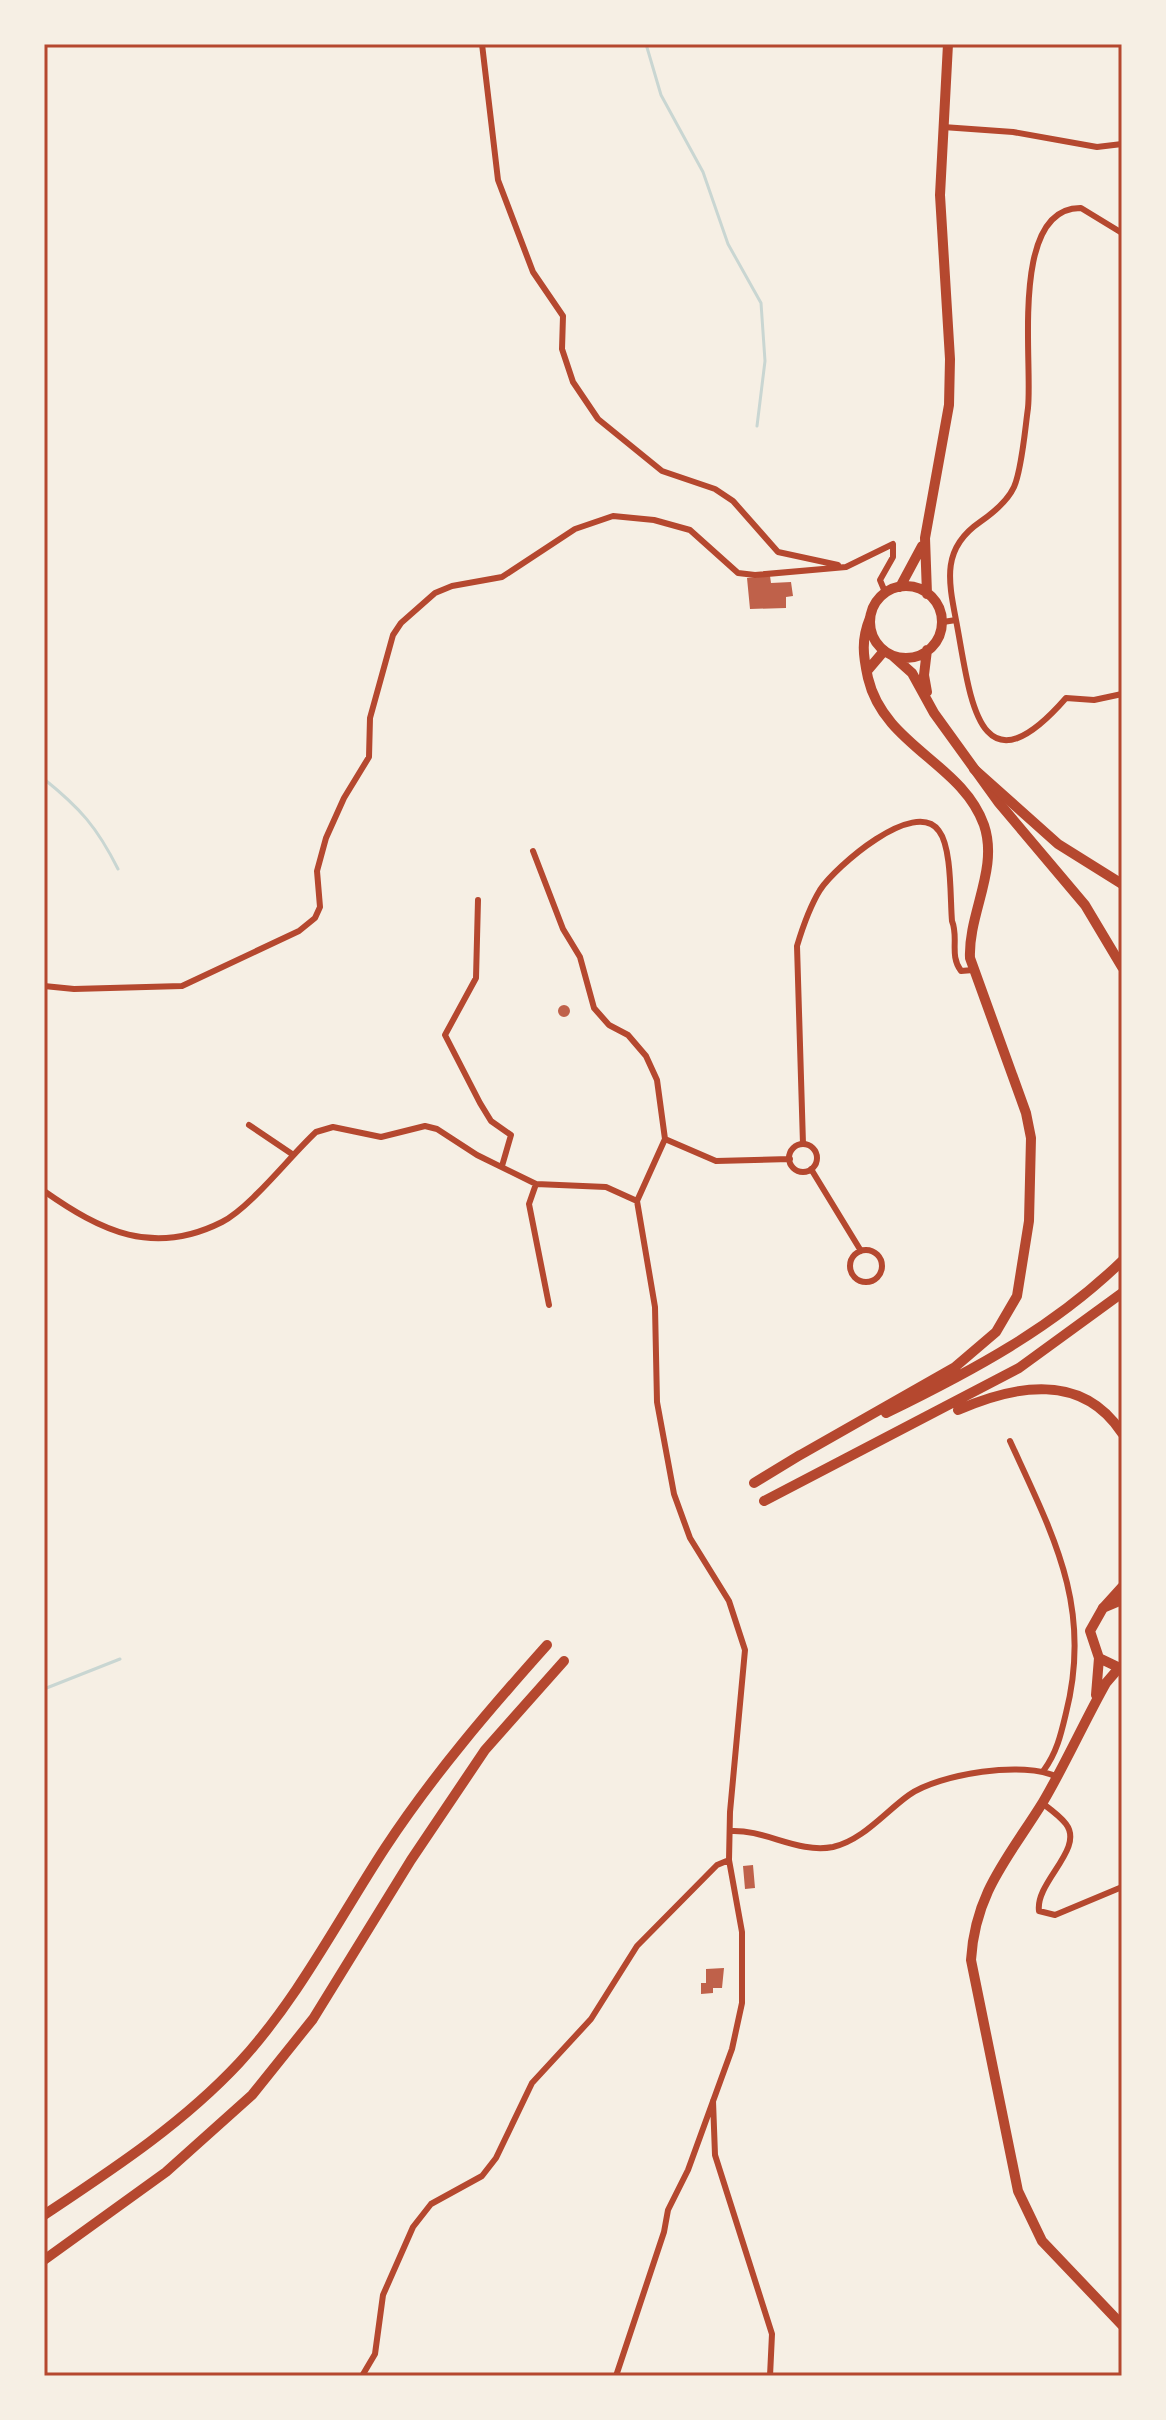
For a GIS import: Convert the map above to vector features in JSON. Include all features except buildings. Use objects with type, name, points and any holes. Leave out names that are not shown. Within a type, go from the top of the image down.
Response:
[{"type":"highway","points":[[940,44],[945,88]]},
{"type":"highway","points":[[927,594],[925,538],[949,405],[950,359],[941,241],[942,126],[948,44]]},
{"type":"highway","points":[[900,587],[925,538]]},
{"type":"highway","points":[[754,1483],[955,1367],[996,1332],[1017,1296],[1029,1221],[1032,1151],[1029,1126],[973,970],[970,946],[987,860],[985,828],[960,787],[905,740],[885,717],[862,654],[870,618],[885,592],[914,587],[940,607],[943,622],[933,646],[927,650],[905,658],[888,653]]},
{"type":"highway","points":[[870,618],[876,643],[912,673],[934,713],[974,769],[1085,905],[1122,967]]},
{"type":"highway","points":[[927,650],[924,675],[927,698]]},
{"type":"highway","points":[[867,671],[888,653]]},
{"type":"highway","points":[[974,769],[1058,844],[1122,884]]},
{"type":"highway","points":[[795,1458],[1002,1354],[1074,1304],[1122,1261]]},
{"type":"highway","points":[[764,1501],[1019,1368],[1122,1293]]},
{"type":"highway","points":[[860,1451],[994,1395],[1035,1387],[1080,1396],[1109,1416],[1122,1433]]},
{"type":"highway","points":[[1096,1701],[1099,1658],[1090,1631],[1103,1608],[1122,1587]]},
{"type":"highway","points":[[1103,1608],[1122,1600]]},
{"type":"highway","points":[[44,2215],[139,2151],[210,2092],[240,2061],[301,1983],[432,1779],[547,1645]]},
{"type":"highway","points":[[1099,1658],[1120,1669],[1096,1701],[1057,1777],[983,1897],[973,1929],[971,1962],[1018,2191],[1030,2221],[1056,2259],[1122,2325]]},
{"type":"highway","points":[[44,2260],[166,2172],[252,2095],[313,2019],[411,1860],[485,1750],[564,1661]]},
{"type":"street","points":[[482,44],[498,180],[523,236],[533,272],[563,316],[562,349],[573,382],[598,419],[662,471],[715,489],[733,501],[778,552],[846,567]]},
{"type":"street","points":[[942,126],[1013,132],[1097,147],[1122,144]]},
{"type":"street","points":[[1122,233],[1081,208],[1073,207],[1055,214],[1041,232],[1028,303],[1028,406],[1014,487],[996,511],[956,543],[950,563],[956,620],[973,707],[983,730],[1003,740],[1022,737],[1041,727],[1066,698],[1094,700],[1122,694]]},
{"type":"street","points":[[44,986],[74,989],[182,986],[299,931],[315,918],[320,907],[317,871],[344,798],[369,757],[370,718],[393,635],[401,623],[435,593],[452,586],[502,577],[575,529],[613,516],[654,520],[690,530],[738,573],[755,575],[846,567],[893,544],[893,557],[880,580],[885,592]]},
{"type":"street","points":[[943,622],[956,620]]},
{"type":"street","points":[[803,1144],[797,946],[805,918],[821,888],[846,862],[878,838],[913,820],[930,823],[938,829],[945,843],[952,921],[956,931],[955,962],[961,971],[973,970]]},
{"type":"street","points":[[533,851],[563,929],[580,957],[594,1008],[609,1025],[628,1035],[646,1056],[657,1080],[665,1139],[637,1201],[655,1307],[657,1402],[674,1494],[690,1538],[729,1601],[745,1650],[729,1860],[742,1932],[742,2003],[732,2049],[688,2170],[668,2210],[664,2232],[616,2376]]},
{"type":"street","points":[[478,900],[476,978],[445,1035],[485,1112],[511,1135],[502,1166]]},
{"type":"street","points":[[249,1125],[292,1154]]},
{"type":"street","points":[[44,1191],[84,1219],[120,1234],[137,1239],[173,1237],[223,1222],[262,1188],[316,1132],[333,1127],[381,1137],[425,1126],[437,1129],[477,1155],[536,1184],[606,1187],[637,1201]]},
{"type":"street","points":[[665,1139],[716,1161],[790,1159]]},
{"type":"street","points":[[803,1144],[792,1150],[790,1159],[799,1171],[811,1169]]},
{"type":"street","points":[[803,1144],[816,1154],[811,1169],[861,1251]]},
{"type":"street","points":[[536,1184],[529,1204],[549,1305]]},
{"type":"street","points":[[861,1251],[872,1251],[882,1261],[881,1272],[874,1280],[861,1282],[851,1273],[850,1262],[861,1251]]},
{"type":"street","points":[[1010,1441],[1057,1549],[1073,1601],[1070,1696],[1055,1755],[1044,1770]]},
{"type":"street","points":[[730,1831],[812,1849],[838,1846],[853,1839],[924,1786],[940,1780],[1027,1768],[1044,1770],[1057,1777]]},
{"type":"street","points":[[1042,1803],[1066,1823],[1071,1832],[1066,1854],[1038,1901],[1039,1911],[1055,1915],[1122,1887]]},
{"type":"street","points":[[362,2376],[375,2354],[383,2295],[413,2227],[431,2204],[482,2176],[496,2158],[532,2083],[591,2019],[637,1946],[717,1865],[729,1860]]},
{"type":"street","points":[[713,2097],[715,2155],[772,2334],[770,2376]]},
{"type":"waterway","points":[[646,44],[661,95],[703,172],[728,244],[761,303],[765,361],[757,426]]},
{"type":"waterway","points":[[44,779],[87,819],[118,869]]},
{"type":"waterway","points":[[44,1689],[120,1659]]}]
